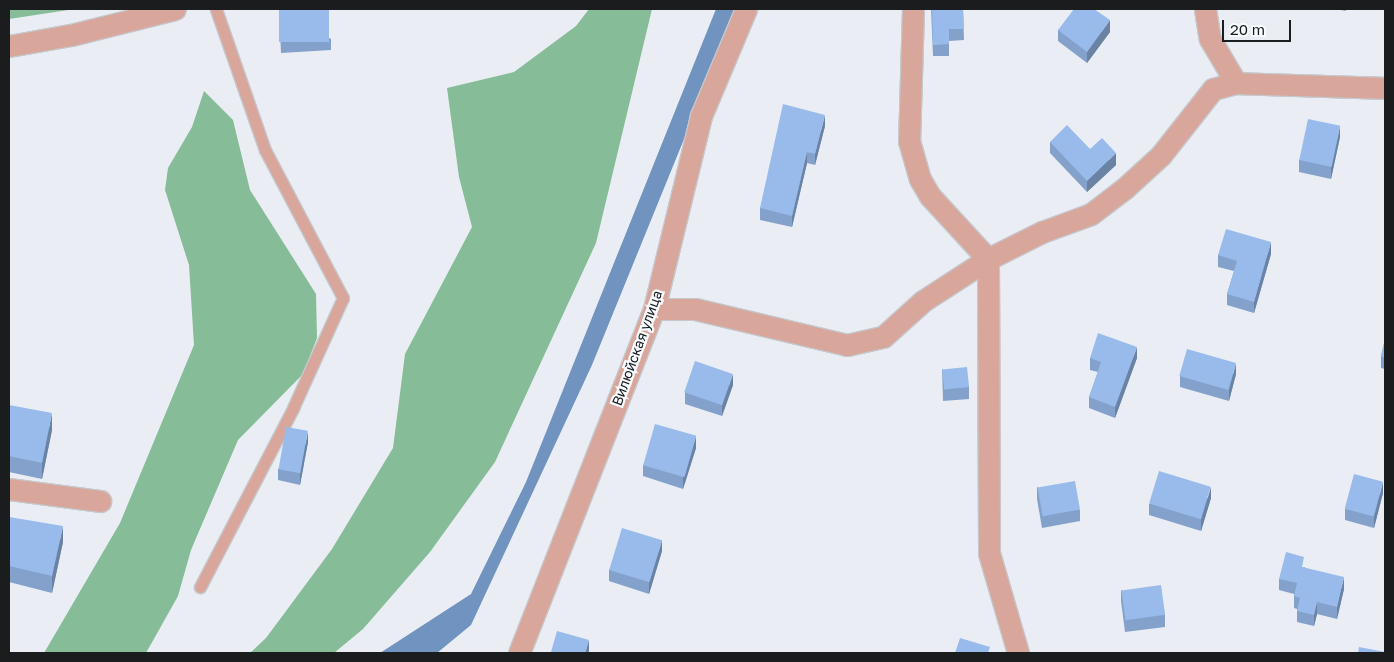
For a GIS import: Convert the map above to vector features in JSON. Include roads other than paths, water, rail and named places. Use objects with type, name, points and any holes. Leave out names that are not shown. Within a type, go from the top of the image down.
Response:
[{"type":"street","points":[[9,46],[71,35],[175,9]]},
{"type":"street","name":"Вилюйская улица","points":[[519,653],[654,310],[702,116],[746,9]]},
{"type":"street","points":[[913,9],[908,141],[920,179],[930,196],[988,260],[990,553],[1018,653]]},
{"type":"street","points":[[1205,9],[1210,39],[1236,83]]},
{"type":"street","points":[[654,310],[695,309],[847,345],[882,337],[923,301],[988,260],[1042,232],[1091,214],[1125,188],[1161,155],[1213,89],[1236,83],[1385,88]]},
{"type":"street","points":[[9,489],[100,501]]},
{"type":"lane","points":[[200,587],[293,408],[343,298],[265,150],[216,9]]},
{"type":"water","points":[[716,9],[737,9],[592,365],[471,625],[437,653],[380,653],[471,594],[526,482]]}]
